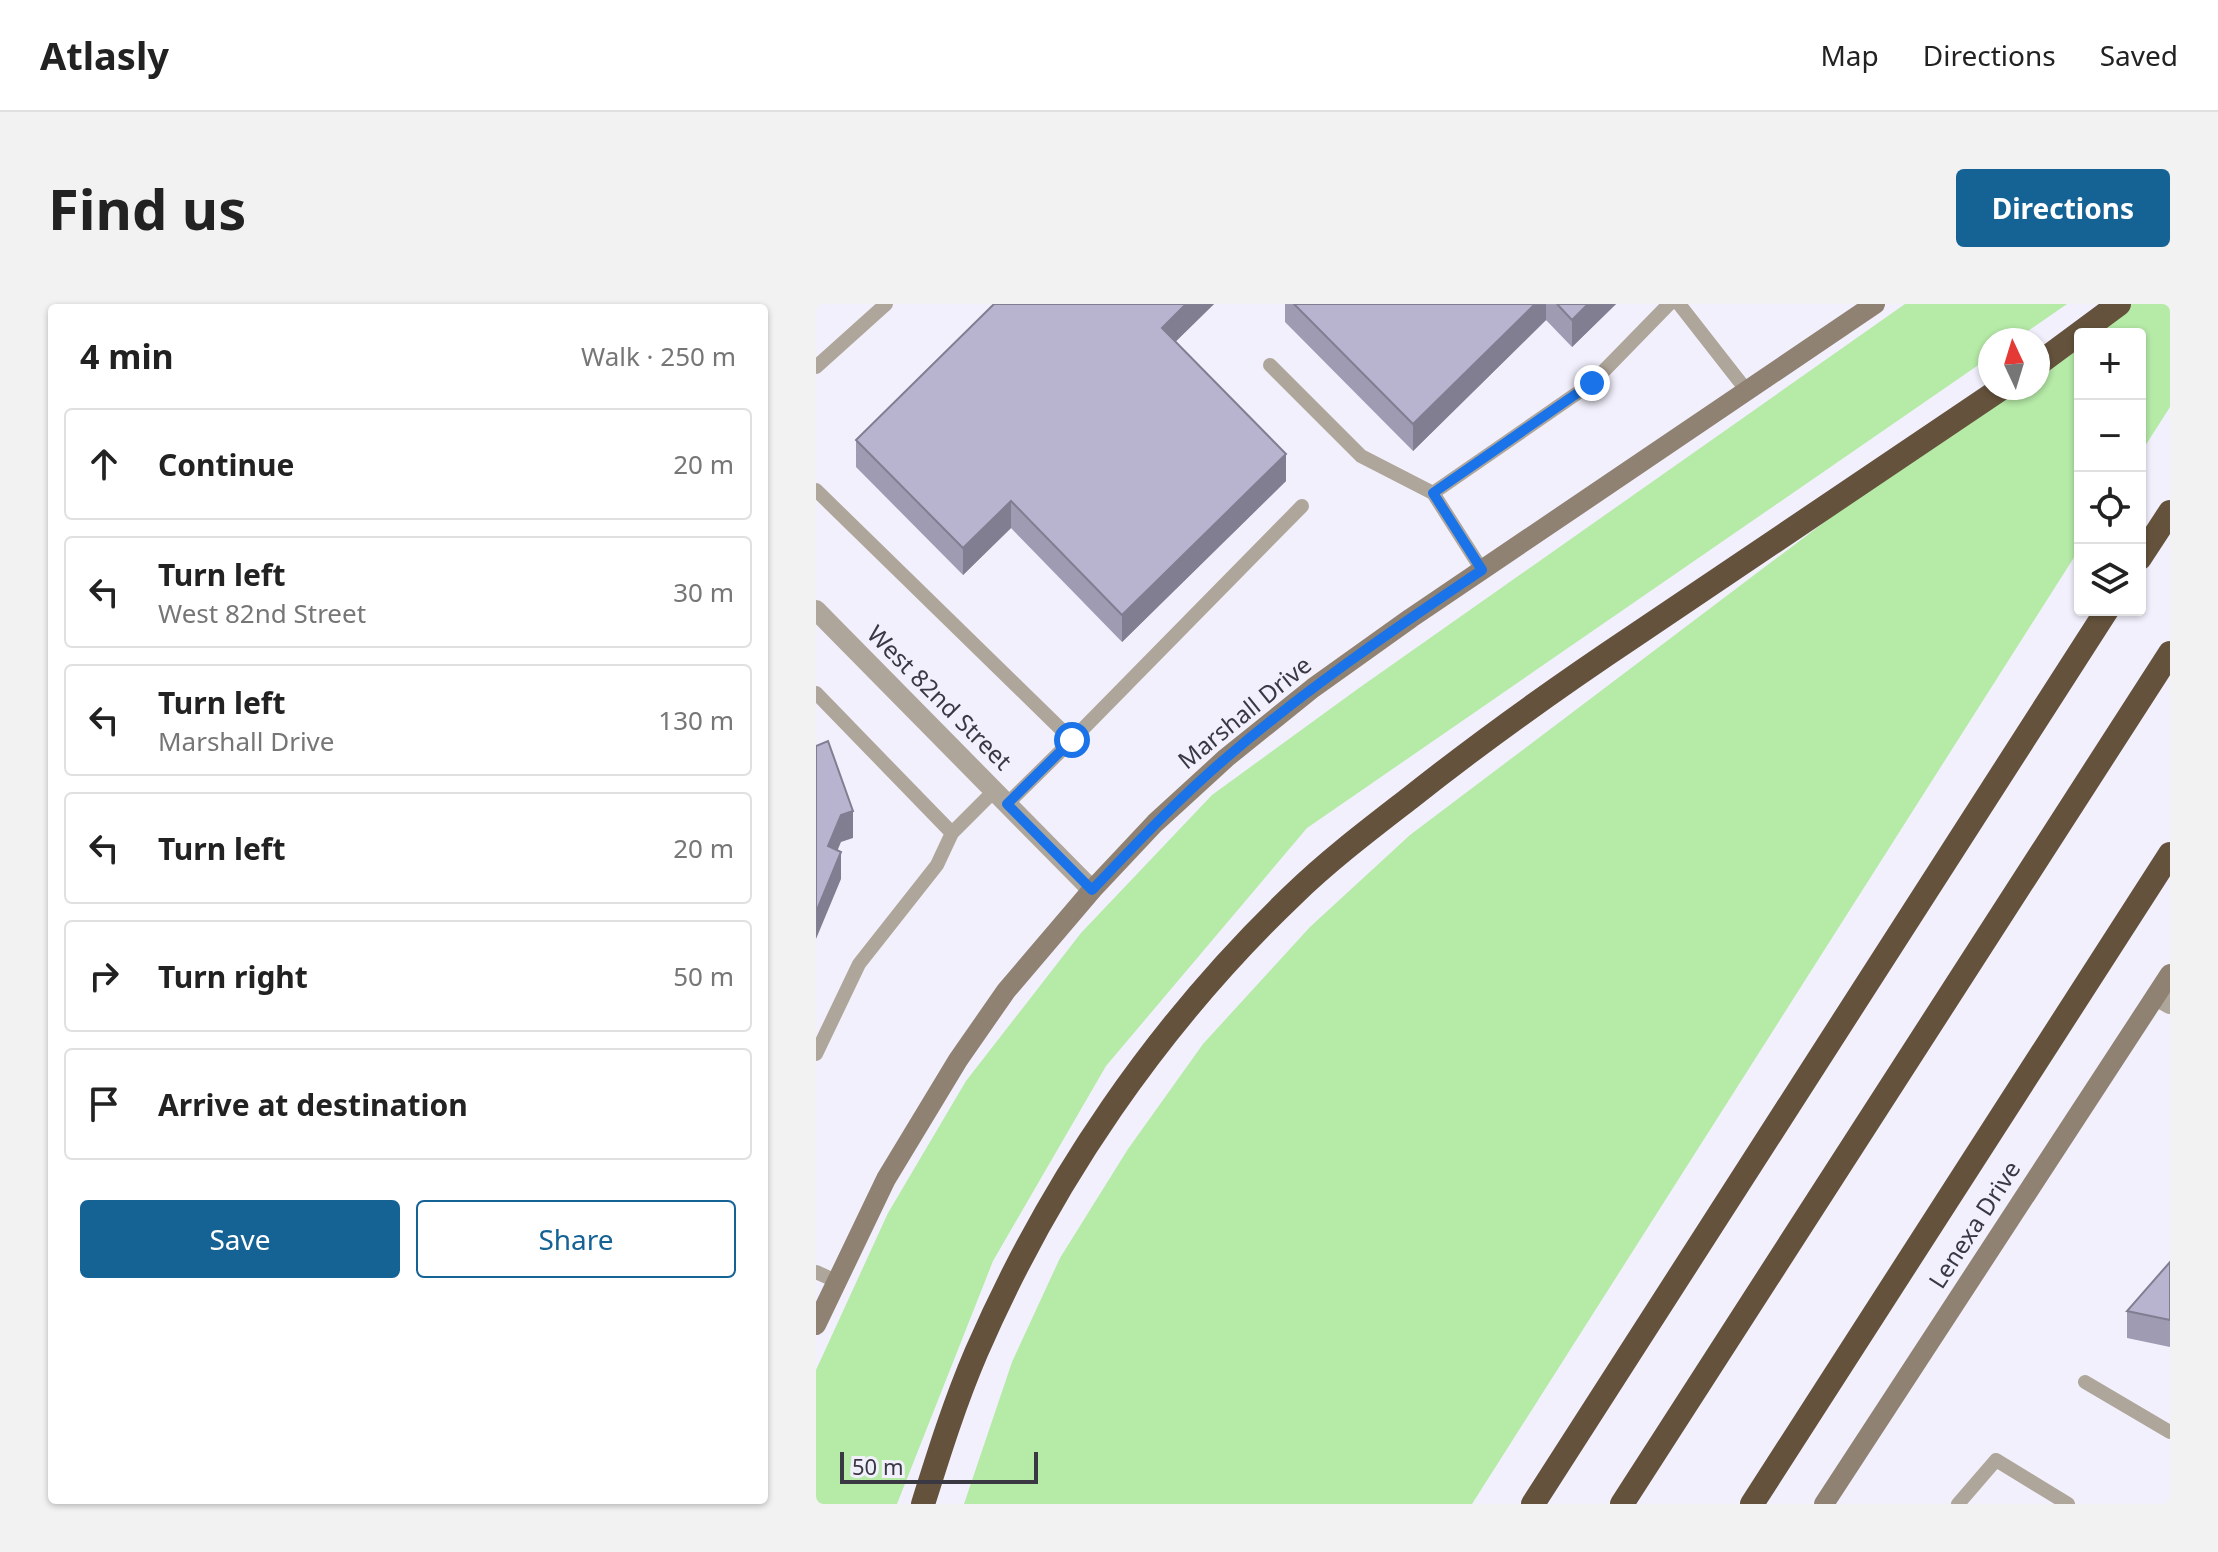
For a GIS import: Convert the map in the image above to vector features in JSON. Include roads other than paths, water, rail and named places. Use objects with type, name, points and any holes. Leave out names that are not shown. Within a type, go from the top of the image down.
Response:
[{"type":"highway","points":[[2050,355],[2119,304]]},
{"type":"highway","points":[[923,1504],[975,1355],[1014,1271],[1107,1114],[1218,972],[1294,894],[1370,828],[1462,757],[1552,691],[1984,400]]},
{"type":"highway","points":[[2146,549],[2170,512]]},
{"type":"highway","points":[[1533,1504],[2103,616]]},
{"type":"highway","points":[[1622,1504],[2170,653]]},
{"type":"highway","points":[[1752,1504],[2170,854]]},
{"type":"street","name":"Marshall Drive","points":[[816,1325],[886,1179],[958,1060],[1006,991],[1092,890],[1155,823],[1226,758],[1313,688],[1875,304]]},
{"type":"street","name":"West 82nd Street","points":[[816,610],[1092,890]]},
{"type":"street","name":"Lenexa Drive","points":[[1824,1504],[2163,1000],[2170,974]]},
{"type":"lane","points":[[816,367],[886,304]]},
{"type":"lane","points":[[1433,493],[1592,383],[1669,304]]},
{"type":"lane","points":[[1679,304],[1747,391]]},
{"type":"lane","points":[[1270,365],[1361,456],[1433,493],[1482,570]]},
{"type":"lane","points":[[816,490],[1072,740]]},
{"type":"lane","points":[[816,1054],[859,964],[937,865],[952,833],[1072,740],[1302,506]]},
{"type":"lane","points":[[816,693],[952,833]]},
{"type":"lane","points":[[816,1272],[836,1281]]},
{"type":"lane","points":[[2085,1382],[2170,1432]]},
{"type":"lane","points":[[1958,1504],[1996,1460],[2068,1504]]}]
